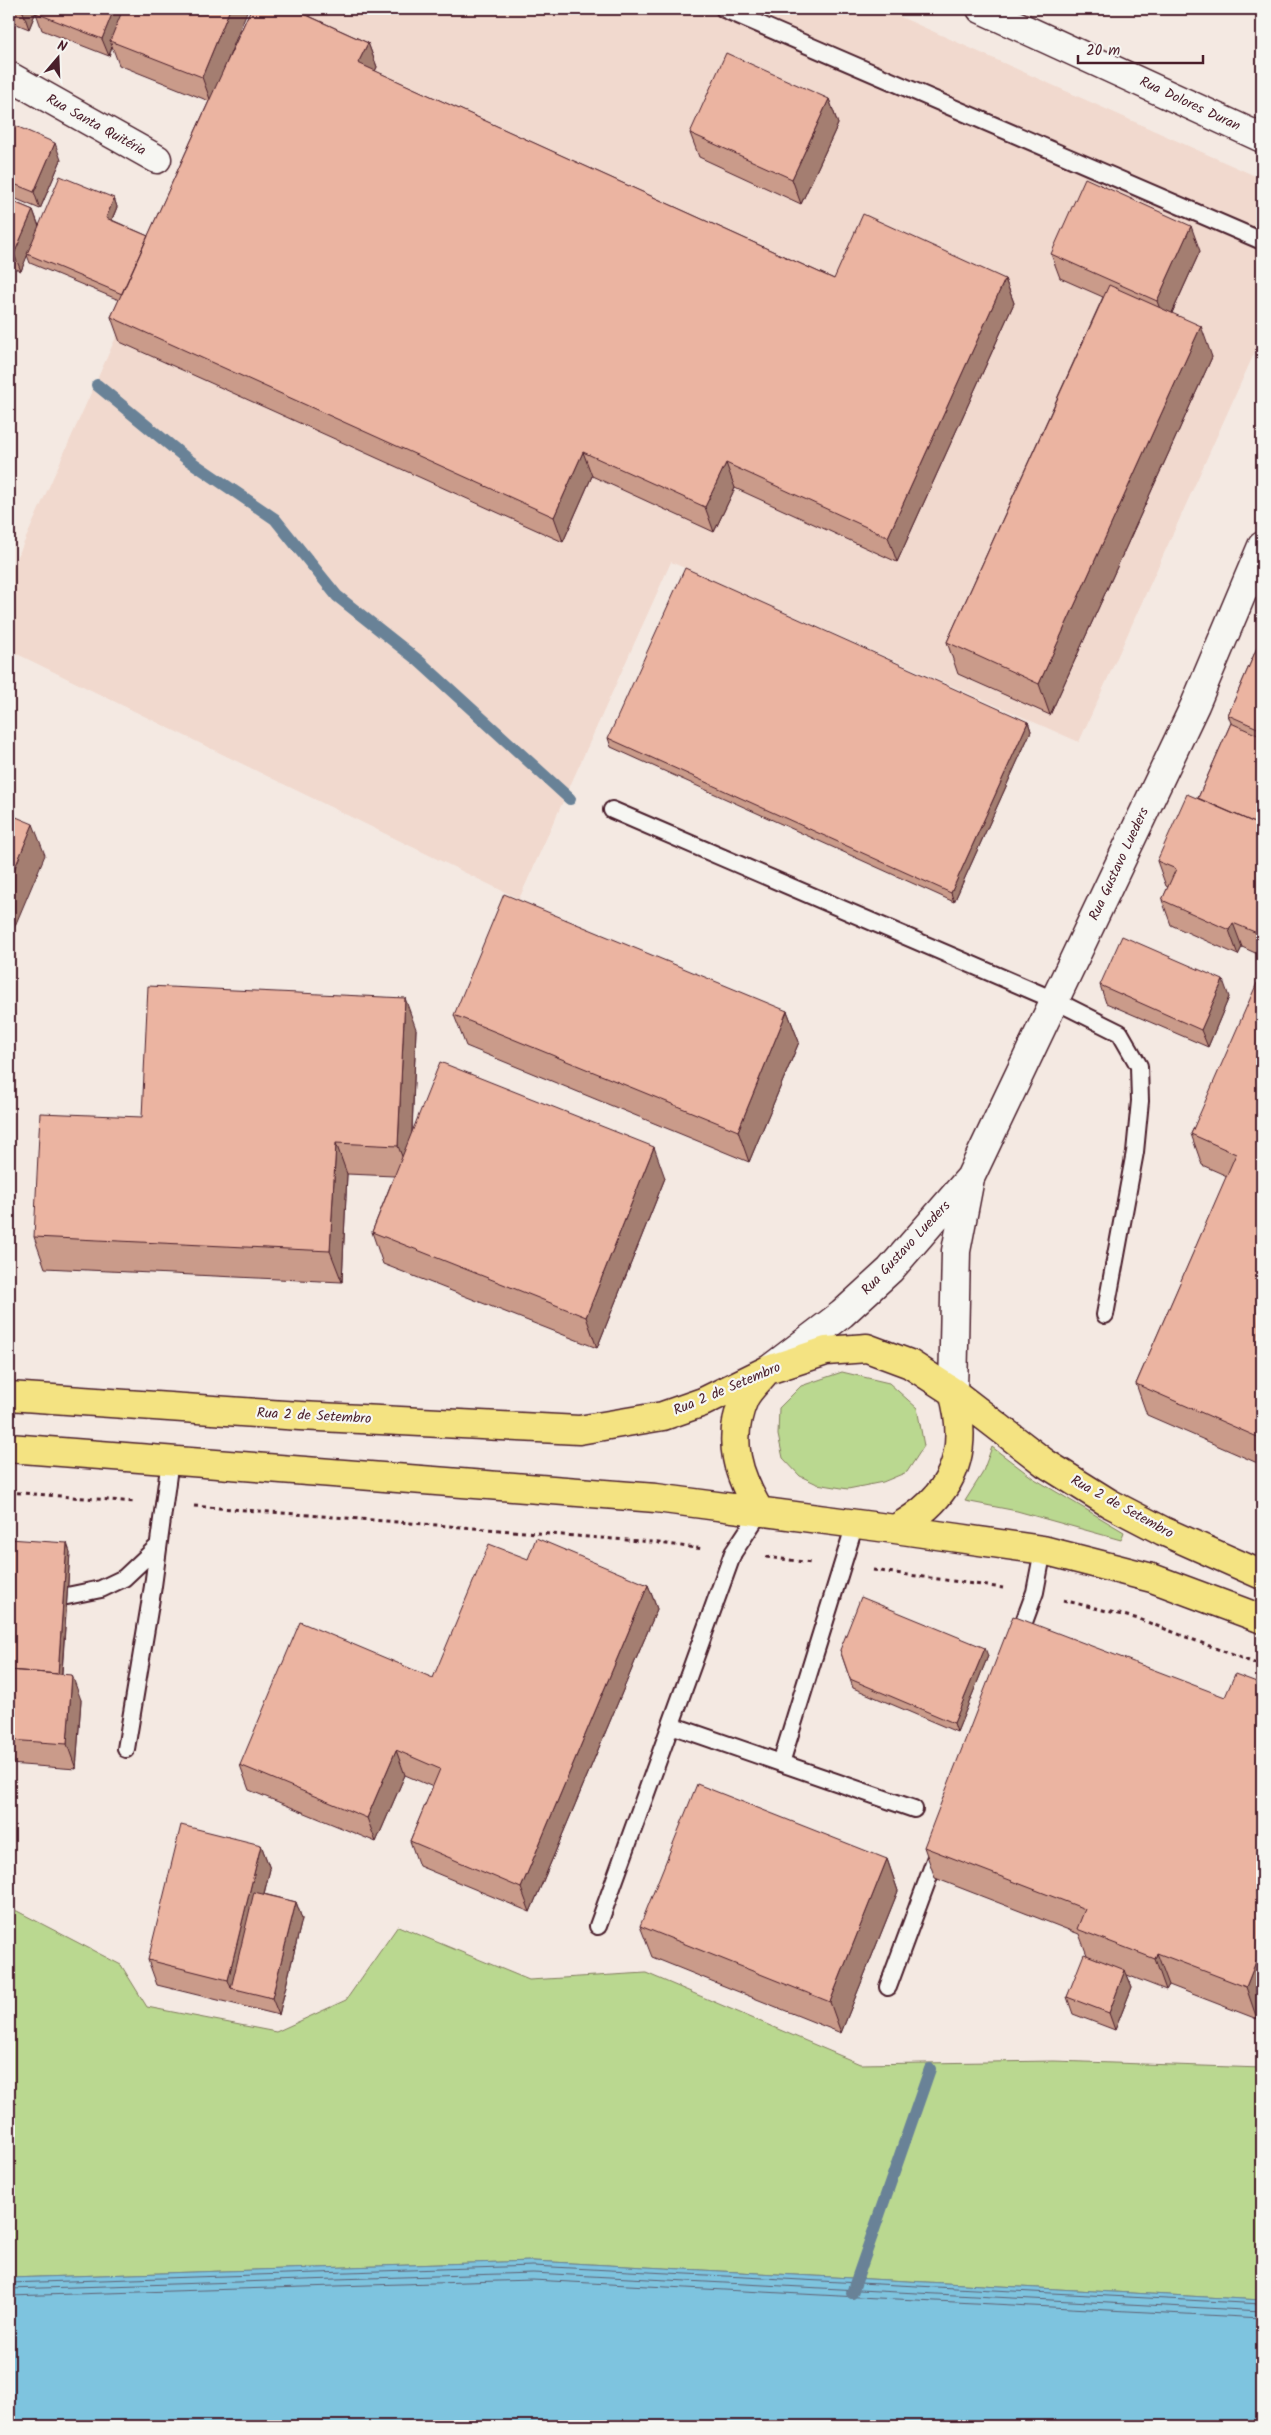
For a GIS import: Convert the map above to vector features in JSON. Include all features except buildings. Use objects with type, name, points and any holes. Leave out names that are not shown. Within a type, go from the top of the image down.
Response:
[{"type":"main road","name":"Rua Dolores Duran","points":[[981,9],[1262,138]]},
{"type":"main road","name":"Rua Santa Quitéria","points":[[9,76],[157,159]]},
{"type":"main road","name":"Rua Gustavo Lueders","points":[[953,1392],[956,1251],[970,1178],[1195,705],[1262,546]]},
{"type":"main road","name":"Rua Gustavo Lueders","points":[[768,1370],[842,1314],[890,1270],[970,1178]]},
{"type":"main road","name":"Rua 2 de Setembro","points":[[9,1396],[300,1416],[579,1430],[663,1416],[703,1402],[768,1370],[826,1350],[867,1348],[910,1364],[953,1392],[1045,1463],[1109,1503],[1163,1531],[1262,1575]]},
{"type":"main road","points":[[760,1512],[744,1486],[736,1459],[735,1427],[744,1397],[768,1370]]},
{"type":"main road","points":[[896,1529],[916,1518],[934,1502],[948,1483],[957,1461],[961,1438],[960,1415],[953,1392]]},
{"type":"main road","points":[[9,1448],[656,1498],[896,1529],[1043,1550],[1152,1578],[1262,1619]]},
{"type":"lane","points":[[724,9],[1262,241]]},
{"type":"lane","points":[[612,810],[1054,1000],[1120,1033],[1139,1066],[1140,1101],[1135,1152],[1105,1315]]},
{"type":"lane","points":[[126,1749],[170,1460]]},
{"type":"lane","points":[[598,1926],[733,1553],[760,1512]]},
{"type":"lane","points":[[781,1763],[855,1524]]},
{"type":"lane","points":[[67,1596],[101,1589],[124,1578],[158,1546]]},
{"type":"lane","points":[[1011,1657],[1035,1592],[1043,1550]]},
{"type":"lane","points":[[671,1725],[914,1809]]},
{"type":"lane","points":[[888,1987],[946,1831]]},
{"type":"path","points":[[9,1492],[652,1542],[1035,1592],[1139,1619],[1262,1666]]},
{"type":"shaded area","points":[[263,9],[883,9],[1262,179],[1262,336],[1079,742],[671,562],[519,899],[9,650],[9,576]]},
{"type":"green space","points":[[842,1372],[889,1383],[917,1408],[924,1446],[907,1472],[883,1482],[848,1489],[817,1484],[800,1476],[783,1458],[778,1435],[779,1408],[801,1386]]},
{"type":"green space","points":[[992,1447],[1033,1478],[1124,1532],[1121,1540],[1017,1511],[965,1501],[982,1474]]},
{"type":"green space","points":[[9,1910],[17,1911],[121,1965],[147,2007],[276,2032],[346,2000],[398,1926],[529,1980],[646,1973],[860,2064],[1054,2061],[1262,2068],[1262,2300],[533,2261],[9,2278]]},
{"type":"water","points":[[533,2261],[1262,2300],[1262,2426],[9,2426],[9,2278]]},
{"type":"waterway","points":[[97,385],[187,459],[275,519],[337,596],[419,661],[570,799]]},
{"type":"waterway","points":[[852,2293],[930,2069]]}]
